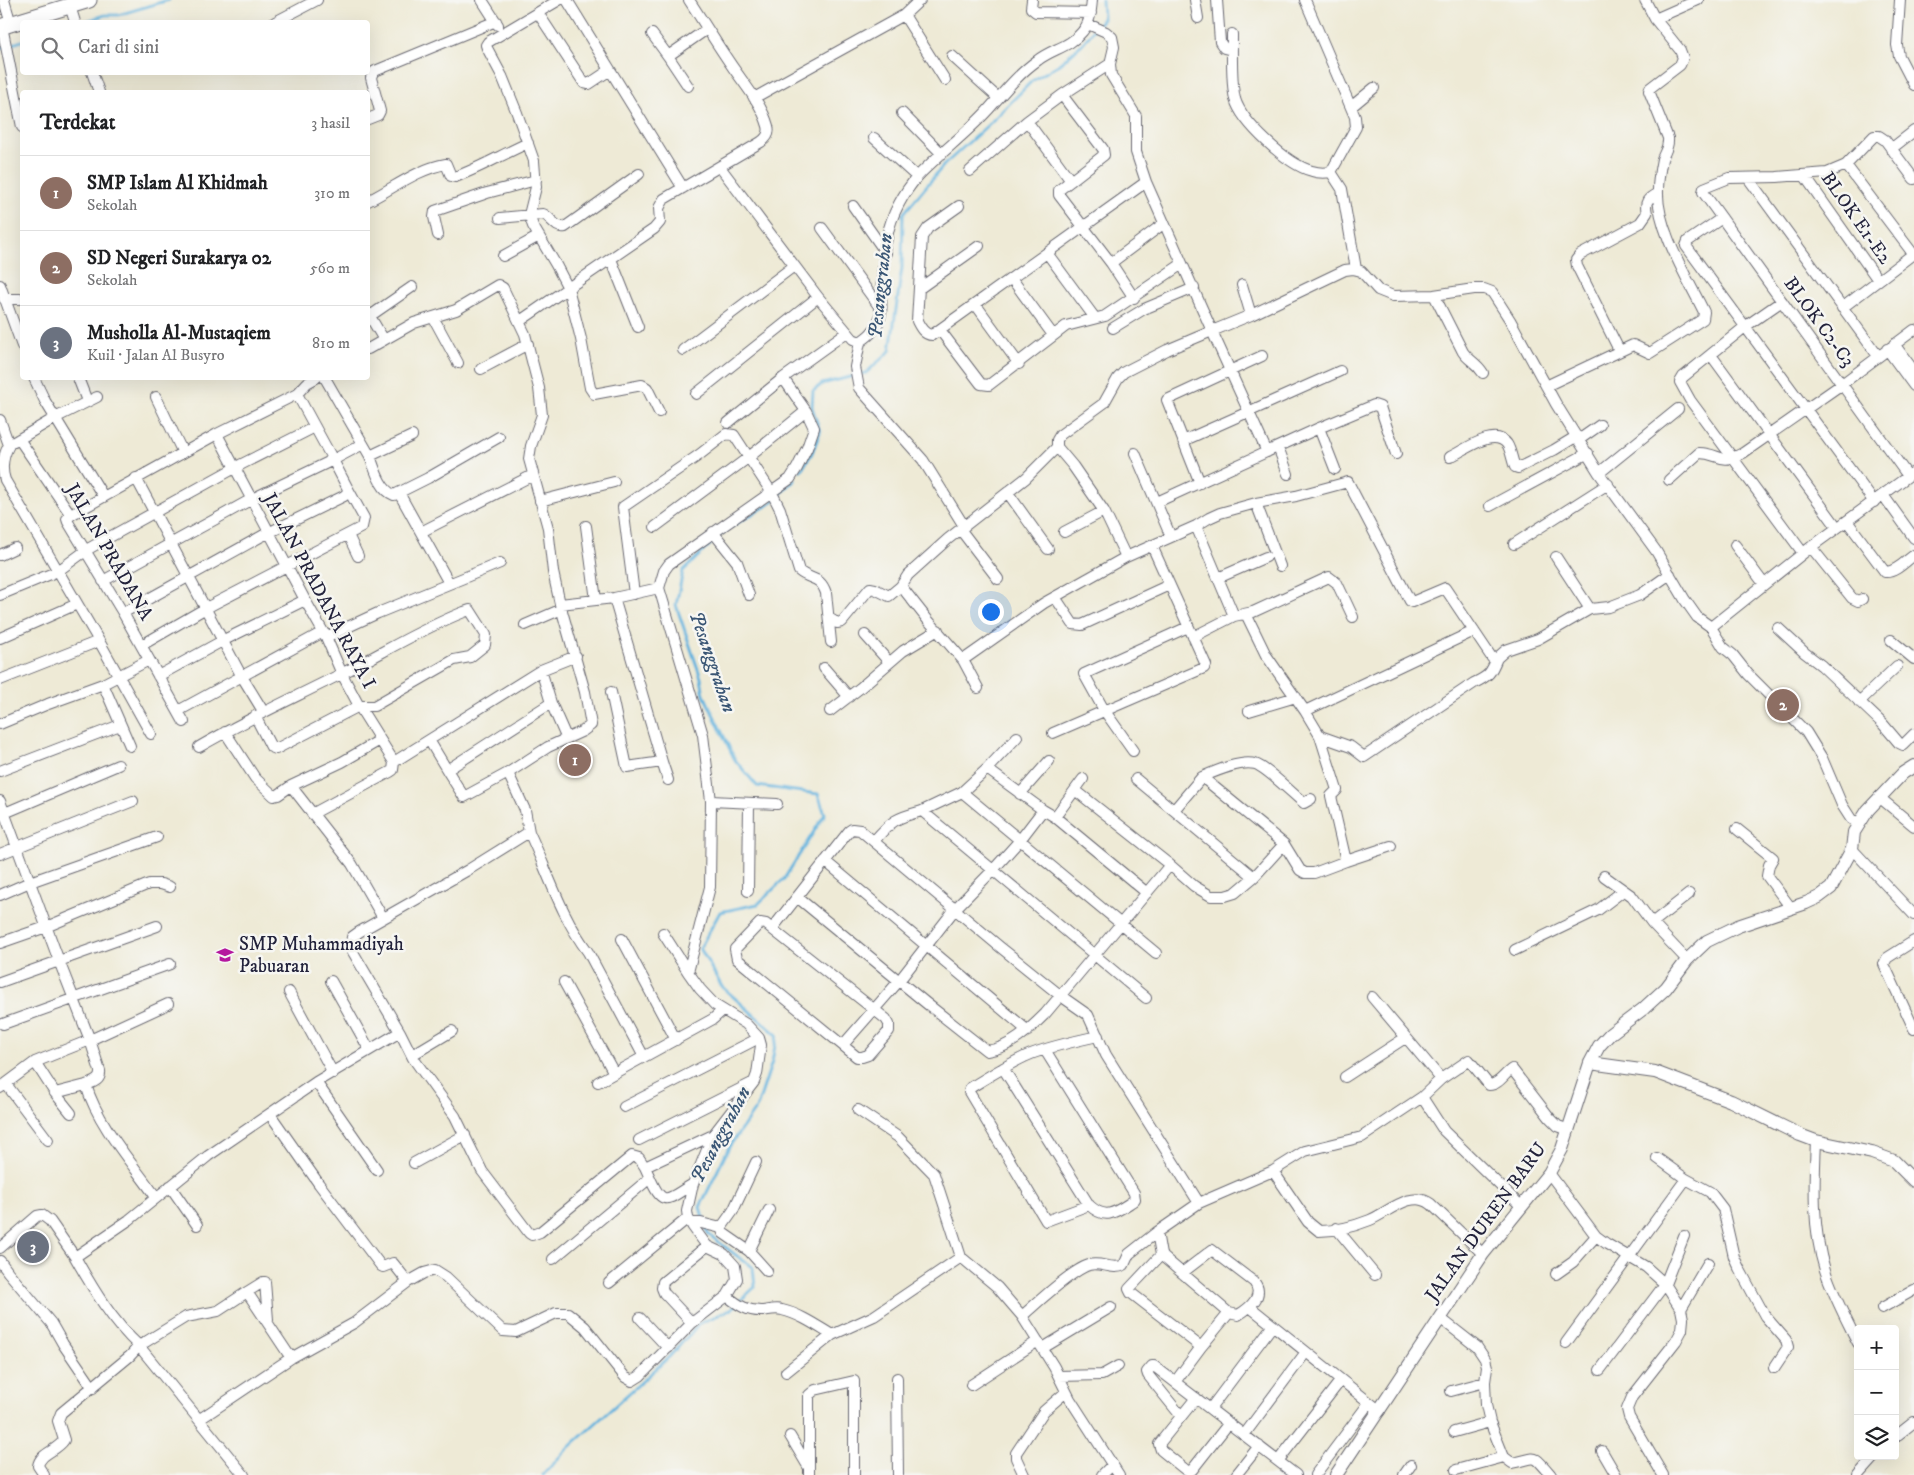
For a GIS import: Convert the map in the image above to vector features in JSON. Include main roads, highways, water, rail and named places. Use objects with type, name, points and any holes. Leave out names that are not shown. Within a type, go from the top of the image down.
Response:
[{"type":"main road","points":[[49,20],[73,15],[89,0]]},
{"type":"main road","points":[[5,29],[20,26]]},
{"type":"waterway","points":[[90,20],[105,15],[118,15],[169,0]]},
{"type":"waterway","name":"Pesanggrahan","points":[[1098,25],[1103,19],[1102,0]]},
{"type":"waterway","name":"Pesanggrahan","points":[[801,471],[812,453],[820,432],[812,407],[813,391],[822,384],[866,373],[890,351],[902,268],[903,214],[944,165],[1032,81],[1058,65],[1082,44],[1094,30]]},
{"type":"waterway","points":[[0,48],[20,42]]},
{"type":"waterway","name":"Pesanggrahan","points":[[704,1221],[700,1207],[729,1147],[757,1107],[772,1062],[777,1035],[722,987],[700,948],[720,912],[758,904],[784,879],[825,814],[818,794],[757,786],[735,760],[704,695],[701,678],[676,605],[683,571],[725,530],[770,504],[795,480]]},
{"type":"waterway","name":"Pesanggrahan","points":[[543,1475],[566,1450],[669,1357],[699,1324],[731,1309],[755,1287],[753,1268],[708,1234],[706,1227]]},
{"type":"place","name":"SD Negeri Surakarya 02","points":[[1783,705]]},
{"type":"place","name":"SMP Islam Al Khidmah","points":[[575,760]]},
{"type":"place","name":"SMP Muhammadiyah Pabuaran","points":[[225,955]]},
{"type":"place","name":"Musholla Al-Mustaqiem","points":[[33,1247]]}]
